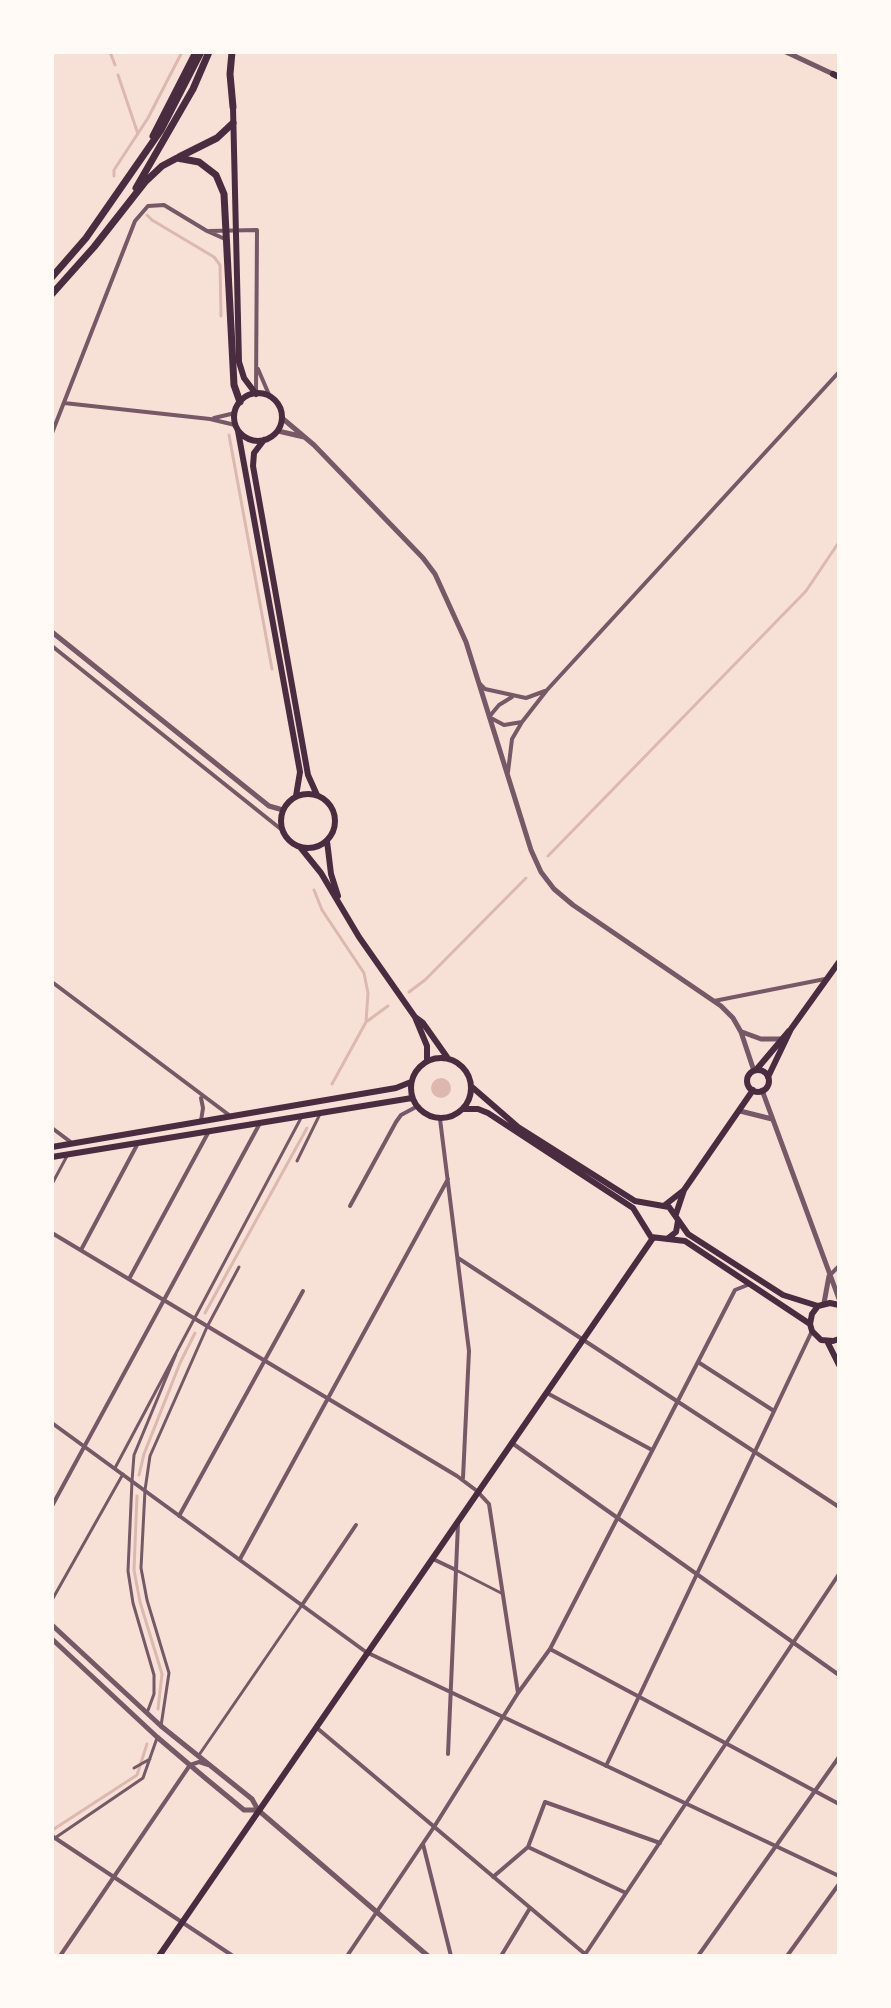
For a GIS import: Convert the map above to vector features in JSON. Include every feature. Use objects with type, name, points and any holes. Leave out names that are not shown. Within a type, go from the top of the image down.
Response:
[{"type":"highway","points":[[52,277],[86,238],[161,130],[186,85],[198,52]]},
{"type":"highway","points":[[52,294],[94,247],[129,200],[193,89],[209,52]]},
{"type":"highway","points":[[232,52],[233,107]]},
{"type":"highway","points":[[129,200],[162,166],[217,138],[233,123]]},
{"type":"highway","points":[[177,158],[199,162],[216,175],[224,194],[234,385],[240,402]]},
{"type":"main road","points":[[233,107],[239,362],[244,378],[256,394]]},
{"type":"main road","points":[[317,795],[308,775],[253,466],[254,453],[264,440],[278,431],[282,418],[279,406],[270,397],[256,394],[240,402],[235,413],[301,777],[296,796],[283,810],[282,830],[321,873],[359,937],[415,1017],[427,1046],[427,1061]]},
{"type":"main road","points":[[237,428],[249,440],[264,440]]},
{"type":"main road","points":[[296,796],[307,793],[317,795],[327,801],[335,815],[333,832],[327,841],[314,848],[300,847]]},
{"type":"main road","points":[[327,841],[331,874],[342,907]]},
{"type":"main road","points":[[753,1090],[762,1090],[768,1084],[768,1077],[791,1029],[839,962]]},
{"type":"main road","points":[[415,1017],[423,1023],[447,1058],[460,1064],[468,1074],[472,1087],[470,1099],[463,1109],[453,1116],[440,1119],[416,1107],[411,1082],[416,1070],[427,1061],[447,1058]]},
{"type":"main road","points":[[753,1090],[747,1079],[791,1029]]},
{"type":"main road","points":[[755,1070],[763,1071],[768,1077]]},
{"type":"main road","points":[[52,1147],[396,1088],[411,1082]]},
{"type":"main road","points":[[472,1087],[518,1127],[635,1201],[655,1206],[665,1205],[684,1190],[753,1090]]},
{"type":"main road","points":[[52,1157],[412,1098]]},
{"type":"main road","points":[[463,1109],[488,1113],[633,1208],[653,1238],[685,1241],[811,1328],[821,1340],[839,1339]]},
{"type":"main road","points":[[667,1239],[676,1232],[684,1190]]},
{"type":"main road","points":[[665,1205],[688,1234],[783,1295],[821,1305],[839,1305]]},
{"type":"main road","points":[[643,1222],[646,1212],[655,1206]]},
{"type":"main road","points":[[159,1956],[653,1238]]},
{"type":"main road","points":[[811,1328],[812,1314],[821,1305]]},
{"type":"main road","points":[[827,1341],[839,1365]]},
{"type":"street","points":[[786,52],[837,74]]},
{"type":"street","points":[[52,433],[135,221],[148,206],[164,205],[228,240]]},
{"type":"street","points":[[207,231],[257,230],[256,394]]},
{"type":"street","points":[[258,369],[270,397]]},
{"type":"street","points":[[507,775],[512,739],[547,690],[839,372]]},
{"type":"street","points":[[64,403],[210,419],[237,428]]},
{"type":"street","points":[[210,419],[235,413]]},
{"type":"street","points":[[282,418],[306,438],[435,574],[466,642],[531,850],[541,872],[554,889],[573,905],[714,1001],[733,1018],[755,1070]]},
{"type":"street","points":[[278,431],[306,438]]},
{"type":"street","points":[[52,632],[269,806],[283,810]]},
{"type":"street","points":[[52,646],[282,830]]},
{"type":"street","points":[[479,682],[485,689],[526,698],[547,690]]},
{"type":"street","points":[[489,717],[499,705],[514,696]]},
{"type":"street","points":[[489,717],[504,725],[522,722]]},
{"type":"street","points":[[714,1001],[827,978]]},
{"type":"street","points":[[52,982],[231,1116]]},
{"type":"street","points":[[741,1032],[761,1039],[780,1039]]},
{"type":"street","points":[[762,1090],[839,1299]]},
{"type":"street","points":[[200,1095],[203,1108],[201,1122]]},
{"type":"street","points":[[350,1206],[396,1122],[401,1115],[416,1107]]},
{"type":"street","points":[[297,1161],[322,1111]]},
{"type":"street","points":[[740,1111],[772,1119]]},
{"type":"street","points":[[115,1468],[303,1115]]},
{"type":"street","points":[[440,1119],[469,1351],[463,1480]]},
{"type":"street","points":[[52,1506],[260,1122]]},
{"type":"street","points":[[52,1128],[72,1143]]},
{"type":"street","points":[[129,1279],[209,1131]]},
{"type":"street","points":[[81,1251],[138,1143]]},
{"type":"street","points":[[52,1184],[68,1155]]},
{"type":"street","points":[[240,1560],[448,1179]]},
{"type":"street","points":[[52,1233],[477,1491],[489,1504],[518,1693]]},
{"type":"street","points":[[458,1258],[839,1507]]},
{"type":"street","points":[[821,1305],[830,1275],[839,1266]]},
{"type":"street","points":[[161,1726],[169,1673],[147,1600],[141,1568],[150,1456],[207,1327],[239,1267]]},
{"type":"street","points":[[347,1956],[423,1844],[518,1693],[550,1649],[735,1290],[750,1284]]},
{"type":"street","points":[[179,1516],[303,1291]]},
{"type":"street","points":[[605,1766],[811,1328]]},
{"type":"street","points":[[147,1714],[154,1694],[154,1675],[133,1603],[128,1571],[134,1455],[186,1332]]},
{"type":"street","points":[[698,1362],[774,1411]]},
{"type":"street","points":[[545,1392],[652,1450]]},
{"type":"street","points":[[52,1423],[366,1652],[839,1876]]},
{"type":"street","points":[[511,1442],[839,1675]]},
{"type":"street","points":[[52,1600],[123,1474]]},
{"type":"street","points":[[448,1754],[458,1518]]},
{"type":"street","points":[[199,1755],[356,1525]]},
{"type":"street","points":[[431,1558],[503,1594]]},
{"type":"street","points":[[315,1727],[585,1956],[839,1574]]},
{"type":"street","points":[[52,1625],[147,1714],[252,1799],[258,1810],[428,1956]]},
{"type":"street","points":[[52,1639],[157,1737],[244,1810],[258,1810]]},
{"type":"street","points":[[550,1649],[839,1804]]},
{"type":"street","points":[[157,1737],[143,1778],[53,1838],[233,1956]]},
{"type":"street","points":[[698,1956],[839,1757]]},
{"type":"street","points":[[134,1768],[148,1760]]},
{"type":"street","points":[[60,1956],[190,1765],[199,1762],[212,1767]]},
{"type":"street","points":[[493,1877],[528,1847],[545,1802],[660,1843]]},
{"type":"street","points":[[423,1844],[451,1956]]},
{"type":"street","points":[[528,1847],[626,1893]]},
{"type":"street","points":[[787,1956],[839,1884]]},
{"type":"street","points":[[501,1956],[530,1908]]},
{"type":"shaded area","points":[[441,1078],[448,1081],[451,1088],[448,1095],[441,1098],[434,1095],[431,1088],[434,1081]]},
{"type":"waterway","points":[[110,52],[115,65]]},
{"type":"waterway","points":[[114,176],[114,170],[148,118],[182,52]]},
{"type":"waterway","points":[[118,75],[138,134]]},
{"type":"waterway","points":[[147,215],[214,257],[220,265],[221,316]]},
{"type":"waterway","points":[[229,435],[272,669]]},
{"type":"waterway","points":[[548,856],[806,591],[839,542]]},
{"type":"waterway","points":[[409,992],[425,980],[526,878]]},
{"type":"waterway","points":[[314,890],[322,910],[364,973],[368,993],[366,1022]]},
{"type":"waterway","points":[[332,1084],[366,1022],[388,1006]]},
{"type":"waterway","points":[[205,1313],[307,1128]]},
{"type":"waterway","points":[[139,1475],[144,1454],[195,1333]]},
{"type":"waterway","points":[[137,1496],[134,1570],[140,1602],[162,1674],[158,1709]]},
{"type":"waterway","points":[[54,1829],[137,1775],[147,1744]]}]
